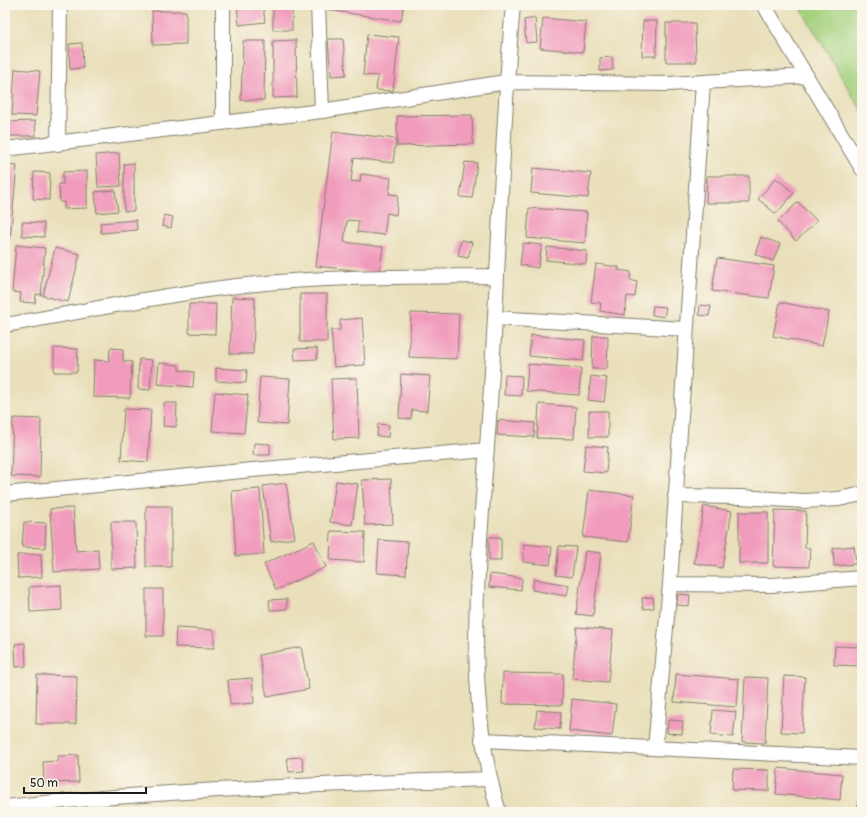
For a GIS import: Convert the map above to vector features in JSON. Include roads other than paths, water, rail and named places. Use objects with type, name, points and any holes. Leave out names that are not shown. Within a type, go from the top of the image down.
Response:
[{"type":"street","points":[[58,144],[60,5]]},
{"type":"street","points":[[223,5],[223,121]]},
{"type":"street","points":[[318,5],[322,111]]},
{"type":"street","points":[[499,812],[489,779],[482,740],[476,690],[479,555],[495,318],[506,82],[513,5]]},
{"type":"street","points":[[764,5],[862,168]]},
{"type":"street","points":[[5,149],[58,144],[223,121],[322,111],[506,82],[668,84],[807,76]]},
{"type":"street","points":[[655,748],[670,584],[702,82]]},
{"type":"street","points":[[5,325],[145,300],[238,286],[353,277],[497,276]]},
{"type":"street","points":[[495,318],[686,329]]},
{"type":"street","points":[[5,494],[252,470],[487,450]]},
{"type":"street","points":[[675,496],[740,497],[804,501],[839,499],[862,494]]},
{"type":"street","points":[[670,584],[772,585],[862,578]]},
{"type":"street","points":[[482,740],[862,758]]},
{"type":"street","points":[[5,807],[65,801],[296,785],[489,779]]}]
